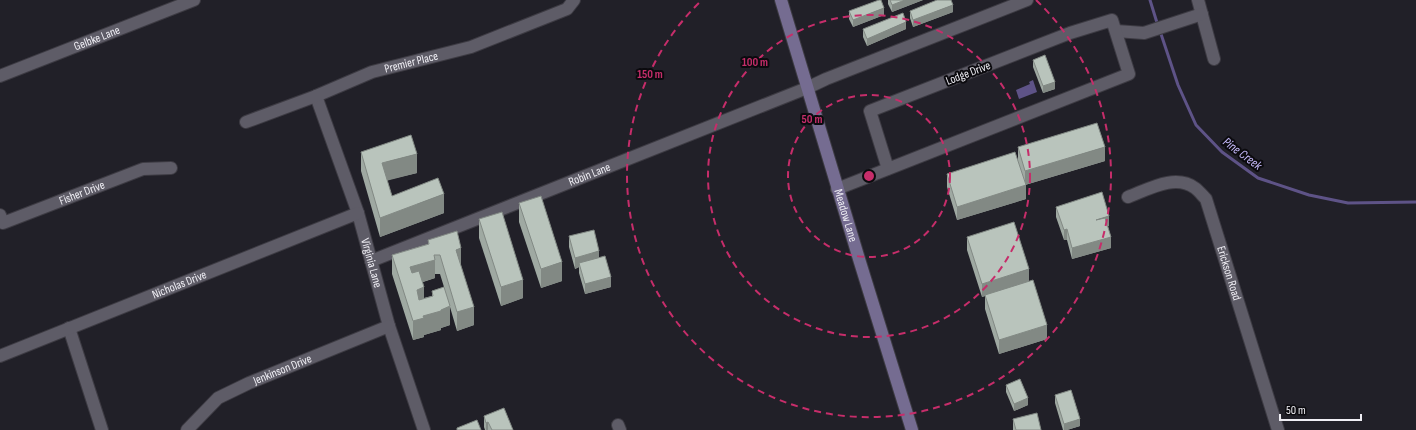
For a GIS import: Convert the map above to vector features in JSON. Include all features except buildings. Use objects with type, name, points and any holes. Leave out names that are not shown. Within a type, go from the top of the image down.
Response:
[{"type":"street","name":"Gelbke Lane","points":[[0,76],[194,0]]},
{"type":"street","name":"Premier Place","points":[[246,122],[316,96],[372,72],[471,47],[567,9],[574,0]]},
{"type":"street","name":"Meadow Lane","points":[[781,0],[837,189],[912,430]]},
{"type":"street","name":"Robin Lane","points":[[371,261],[807,88],[826,78],[1027,0]]},
{"type":"street","points":[[1198,0],[1214,59]]},
{"type":"street","points":[[837,189],[1129,74],[1116,31],[1144,33],[1202,14]]},
{"type":"street","name":"Lodge Drive","points":[[888,169],[870,111],[1070,33],[1112,20],[1116,31]]},
{"type":"street","name":"Virginia Lane","points":[[316,96],[358,213],[389,326],[404,375],[424,430]]},
{"type":"street","name":"Fisher Drive","points":[[0,215],[3,224],[143,169],[171,168]]},
{"type":"street","name":"Erickson Road","points":[[1128,197],[1165,184],[1180,182],[1194,187],[1206,199],[1278,430]]},
{"type":"street","name":"Nicholas Drive","points":[[0,356],[358,213]]},
{"type":"street","name":"Jenkinson Drive","points":[[187,430],[218,398],[249,383],[389,326]]},
{"type":"street","points":[[69,328],[102,430]]},
{"type":"shaded area","points":[[1033,80],[1037,92],[1019,99],[1016,90],[1030,84],[1029,82]]},
{"type":"waterway","name":"Pine Creek","points":[[1150,0],[1158,26]]},
{"type":"waterway","name":"Pine Creek","points":[[1160,31],[1178,85],[1196,125],[1222,152],[1258,178],[1309,195],[1348,203],[1416,202]]}]
